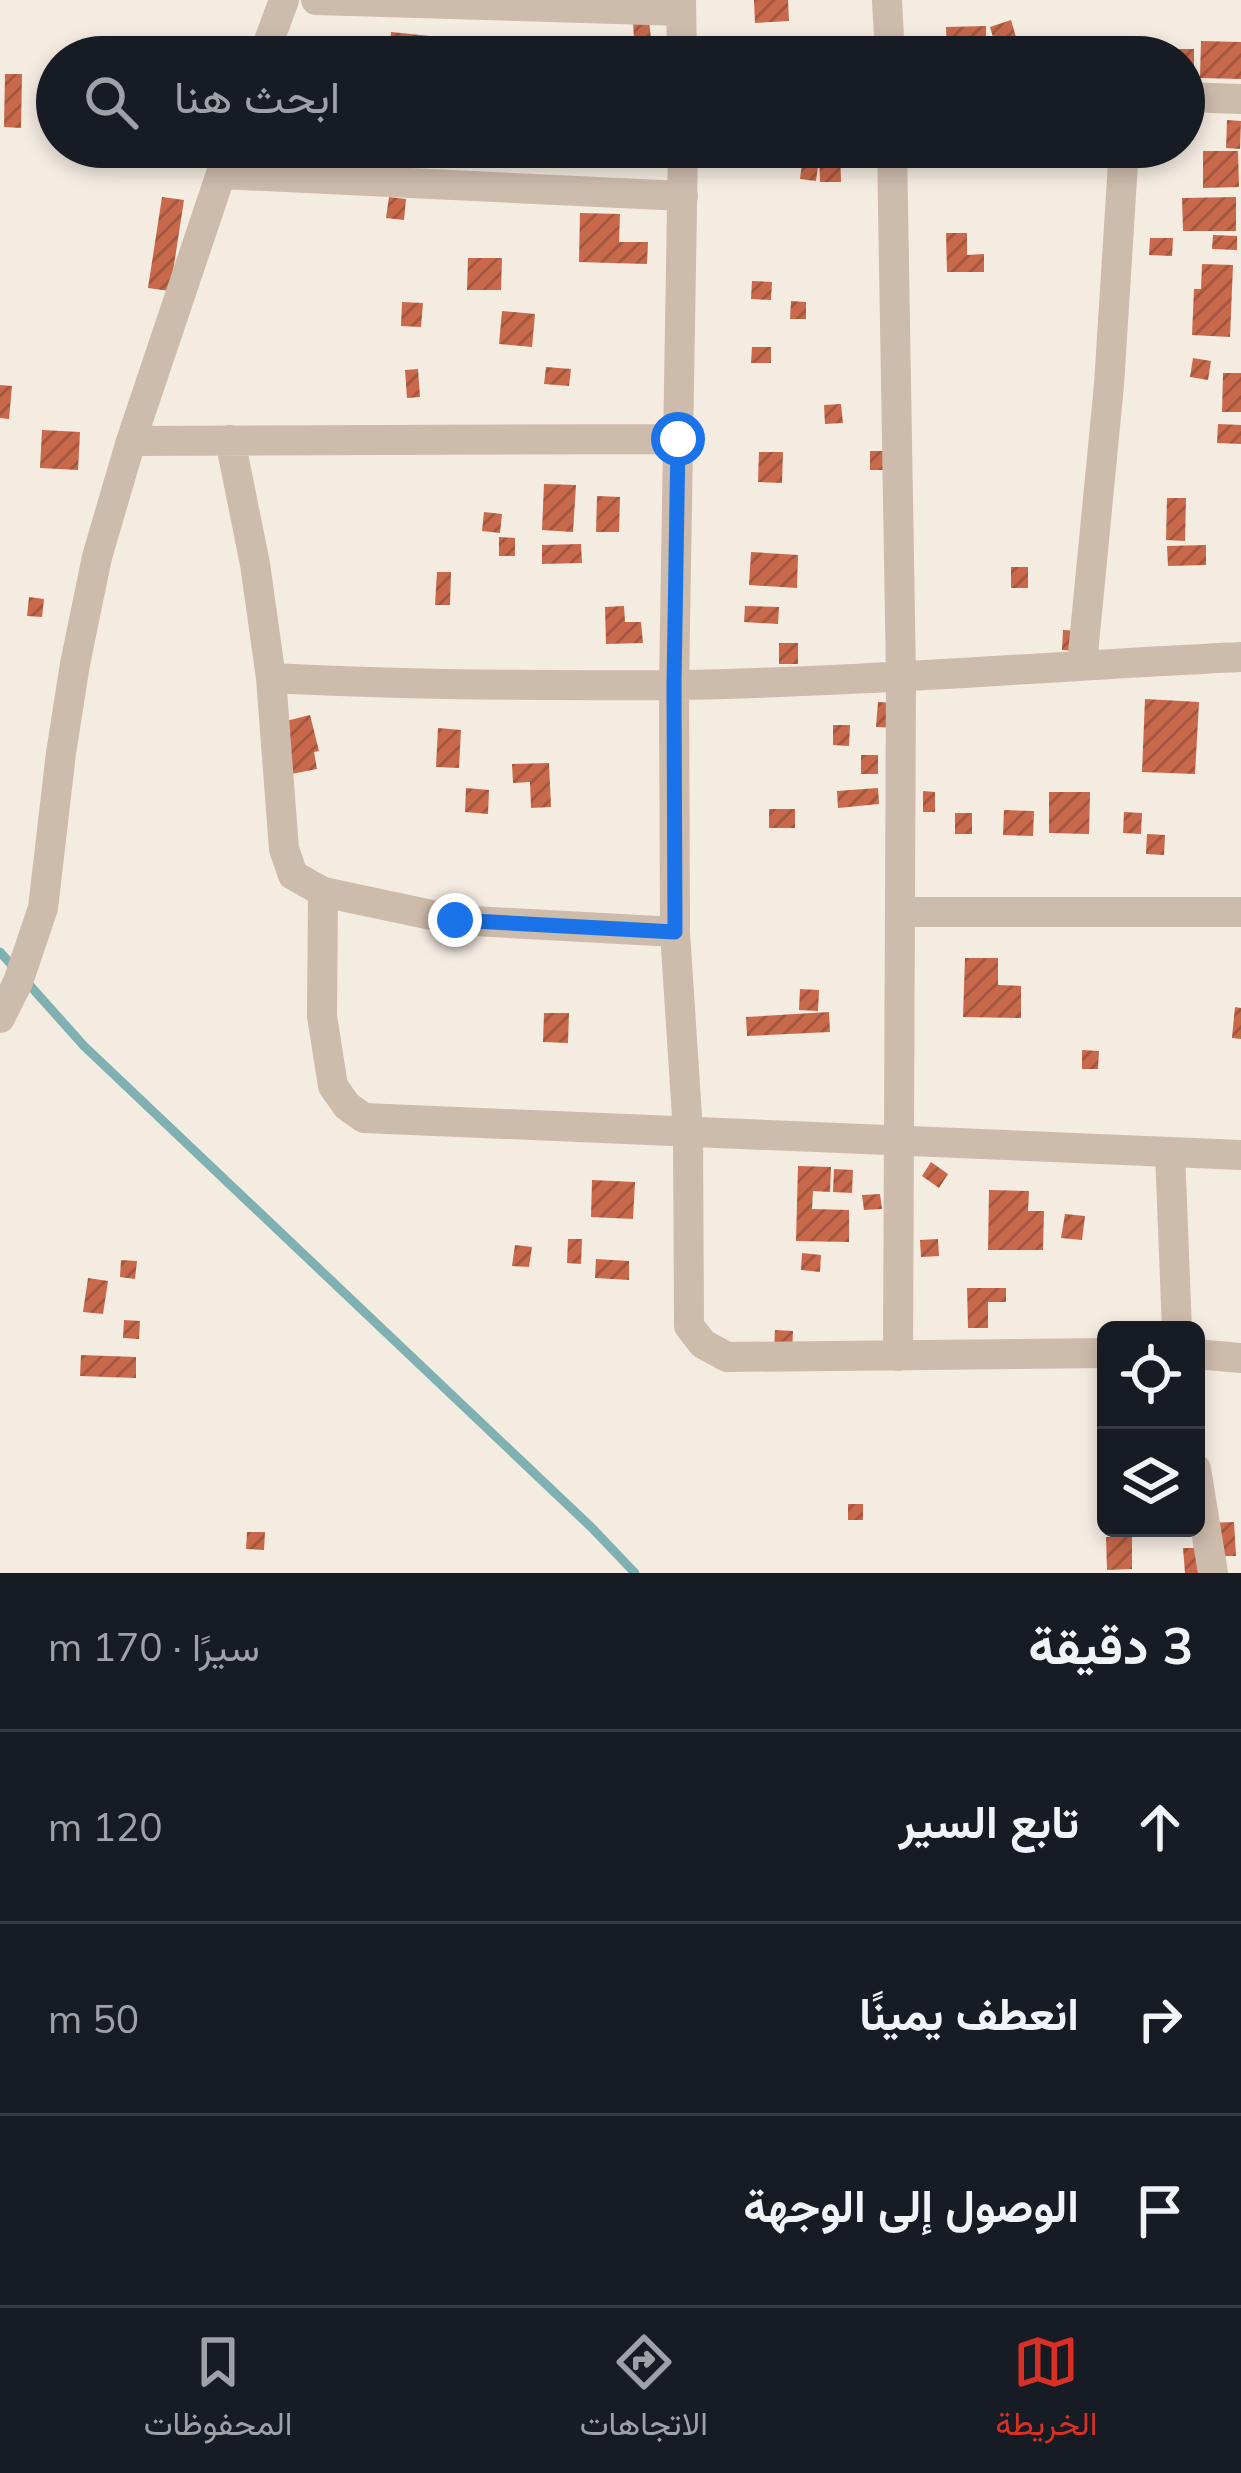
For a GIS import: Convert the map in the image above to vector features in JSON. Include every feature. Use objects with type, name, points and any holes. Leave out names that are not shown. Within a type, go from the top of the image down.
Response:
[{"type":"street","points":[[271,36],[284,0]]},
{"type":"street","points":[[316,0],[681,5],[682,36]]},
{"type":"street","points":[[887,0],[889,36]]},
{"type":"street","points":[[1205,98],[1241,99]]},
{"type":"street","points":[[0,1018],[43,908],[61,753],[97,557],[130,441],[222,168]]},
{"type":"street","points":[[327,168],[683,196]]},
{"type":"street","points":[[683,168],[675,932],[688,1132],[689,1326],[704,1344],[727,1357],[1097,1353]]},
{"type":"street","points":[[892,168],[901,676],[898,1356]]},
{"type":"street","points":[[1082,664],[1109,385],[1123,168]]},
{"type":"street","points":[[130,441],[678,439]]},
{"type":"street","points":[[230,440],[272,678],[284,849],[293,875],[322,892],[455,920],[675,932]]},
{"type":"street","points":[[272,678],[674,685],[1241,657]]},
{"type":"street","points":[[322,892],[322,1016],[333,1086],[346,1106],[364,1118],[1241,1155]]},
{"type":"street","points":[[900,912],[1241,912]]},
{"type":"street","points":[[1170,1152],[1177,1321]]},
{"type":"street","points":[[1205,1355],[1241,1358]]},
{"type":"street","points":[[1205,1524],[1213,1573]]},
{"type":"building","points":[[754,0],[788,0],[789,21],[755,23]]},
{"type":"building","points":[[649,20],[651,36],[634,36],[633,21]]},
{"type":"building","points":[[1011,20],[1016,36],[993,36],[990,27]]},
{"type":"building","points":[[986,26],[986,36],[946,36],[946,27]]},
{"type":"building","points":[[1205,41],[1241,42],[1241,79],[1205,78]]},
{"type":"building","points":[[5,74],[22,74],[21,128],[4,127]]},
{"type":"building","points":[[1227,120],[1241,121],[1240,149],[1226,148]]},
{"type":"building","points":[[1205,151],[1238,151],[1239,187],[1203,188]]},
{"type":"building","points":[[801,168],[818,168],[816,181],[800,179]]},
{"type":"building","points":[[820,168],[841,168],[841,182],[820,182]]},
{"type":"building","points":[[162,197],[184,200],[170,291],[148,288]]},
{"type":"building","points":[[389,197],[406,199],[404,220],[386,218]]},
{"type":"building","points":[[1236,197],[1236,231],[1183,231],[1182,198]]},
{"type":"building","points":[[580,213],[620,214],[619,242],[648,242],[647,264],[579,262]]},
{"type":"building","points":[[946,233],[967,233],[967,255],[984,254],[984,272],[947,272]]},
{"type":"building","points":[[1213,235],[1237,236],[1237,250],[1212,249]]},
{"type":"building","points":[[1150,238],[1173,238],[1172,256],[1149,255]]},
{"type":"building","points":[[468,258],[502,258],[501,290],[467,290]]},
{"type":"building","points":[[1202,264],[1233,265],[1230,337],[1192,335],[1194,289],[1201,289]]},
{"type":"building","points":[[752,281],[772,282],[771,300],[751,299]]},
{"type":"building","points":[[791,301],[806,302],[806,319],[790,319]]},
{"type":"building","points":[[402,302],[423,303],[421,327],[401,326]]},
{"type":"building","points":[[502,311],[535,314],[532,347],[499,344]]},
{"type":"building","points":[[752,347],[771,347],[771,363],[751,363]]},
{"type":"building","points":[[1193,358],[1211,361],[1208,380],[1190,377]]},
{"type":"building","points":[[546,367],[571,369],[569,386],[544,384]]},
{"type":"building","points":[[418,369],[420,397],[407,398],[405,370]]},
{"type":"building","points":[[1223,373],[1241,373],[1241,412],[1222,412]]},
{"type":"building","points":[[0,385],[12,386],[9,419],[0,418]]},
{"type":"building","points":[[841,404],[843,423],[825,424],[824,405]]},
{"type":"building","points":[[1218,424],[1241,425],[1241,444],[1217,443]]},
{"type":"building","points":[[42,430],[80,432],[78,470],[40,468]]},
{"type":"building","points":[[870,451],[886,451],[886,470],[870,470]]},
{"type":"building","points":[[759,452],[783,452],[782,483],[758,482]]},
{"type":"building","points":[[544,484],[576,485],[573,532],[542,530]]},
{"type":"building","points":[[597,496],[620,497],[619,532],[596,532]]},
{"type":"building","points":[[1167,498],[1186,498],[1185,541],[1166,540]]},
{"type":"building","points":[[484,512],[502,514],[500,533],[482,531]]},
{"type":"building","points":[[499,537],[515,538],[515,556],[499,556]]},
{"type":"building","points":[[581,544],[582,563],[542,564],[542,545]]},
{"type":"building","points":[[1206,545],[1206,565],[1168,566],[1167,546]]},
{"type":"building","points":[[751,552],[798,555],[797,588],[749,585]]},
{"type":"building","points":[[1011,567],[1028,567],[1028,588],[1011,588]]},
{"type":"building","points":[[437,572],[451,572],[450,605],[435,605]]},
{"type":"building","points":[[29,597],[44,599],[42,617],[27,616]]},
{"type":"building","points":[[624,606],[625,622],[641,622],[643,643],[606,644],[605,607]]},
{"type":"building","points":[[745,606],[779,607],[778,624],[744,622]]},
{"type":"building","points":[[1063,630],[1080,631],[1078,651],[1062,650]]},
{"type":"building","points":[[779,643],[798,643],[798,664],[779,664]]},
{"type":"building","points":[[1145,699],[1199,702],[1195,774],[1142,772]]},
{"type":"building","points":[[878,702],[897,703],[896,728],[876,727]]},
{"type":"building","points":[[310,715],[319,751],[314,752],[317,769],[286,775],[274,724]]},
{"type":"building","points":[[833,725],[850,725],[849,746],[833,745]]},
{"type":"building","points":[[438,728],[461,730],[459,768],[436,767]]},
{"type":"building","points":[[861,755],[878,755],[878,774],[861,774]]},
{"type":"building","points":[[549,763],[551,807],[531,808],[530,782],[513,783],[512,764]]},
{"type":"building","points":[[466,788],[489,790],[488,814],[465,812]]},
{"type":"building","points":[[878,788],[879,804],[838,808],[837,791]]},
{"type":"building","points":[[923,791],[935,792],[935,812],[923,812]]},
{"type":"building","points":[[1049,792],[1090,792],[1089,834],[1049,833]]},
{"type":"building","points":[[769,809],[795,809],[795,828],[769,828]]},
{"type":"building","points":[[1004,810],[1034,811],[1033,836],[1003,835]]},
{"type":"building","points":[[1124,812],[1142,813],[1141,834],[1123,833]]},
{"type":"building","points":[[955,813],[972,813],[972,834],[955,834]]},
{"type":"building","points":[[1147,834],[1165,835],[1164,855],[1146,854]]},
{"type":"building","points":[[965,958],[998,958],[998,985],[1021,986],[1021,1018],[963,1017]]},
{"type":"building","points":[[800,989],[819,990],[818,1011],[799,1010]]},
{"type":"building","points":[[1235,1007],[1241,1008],[1241,1039],[1232,1038]]},
{"type":"building","points":[[829,1012],[830,1032],[747,1036],[746,1017]]},
{"type":"building","points":[[544,1013],[569,1013],[568,1043],[543,1042]]},
{"type":"building","points":[[1082,1050],[1099,1051],[1098,1069],[1082,1069]]},
{"type":"building","points":[[931,1162],[948,1174],[939,1188],[922,1176]]},
{"type":"building","points":[[798,1166],[831,1167],[830,1192],[813,1191],[812,1209],[849,1210],[849,1242],[796,1241]]},
{"type":"building","points":[[834,1169],[853,1170],[852,1193],[833,1192]]},
{"type":"building","points":[[592,1180],[635,1182],[633,1219],[591,1217]]},
{"type":"building","points":[[989,1190],[1029,1191],[1028,1211],[1044,1211],[1043,1250],[988,1250]]},
{"type":"building","points":[[880,1194],[882,1209],[864,1210],[862,1195]]},
{"type":"building","points":[[1065,1214],[1085,1216],[1082,1240],[1061,1238]]},
{"type":"building","points":[[568,1239],[582,1239],[581,1264],[567,1263]]},
{"type":"building","points":[[938,1239],[939,1256],[921,1257],[920,1240]]},
{"type":"building","points":[[515,1245],[532,1247],[529,1267],[512,1266]]},
{"type":"building","points":[[802,1253],[821,1255],[820,1272],[801,1270]]},
{"type":"building","points":[[596,1259],[629,1261],[629,1280],[595,1278]]},
{"type":"building","points":[[121,1260],[137,1261],[135,1279],[120,1277]]},
{"type":"building","points":[[88,1278],[108,1281],[103,1314],[83,1312]]},
{"type":"building","points":[[967,1288],[1006,1288],[1006,1302],[988,1302],[988,1328],[968,1328]]},
{"type":"building","points":[[124,1320],[140,1321],[139,1339],[123,1338]]},
{"type":"building","points":[[775,1330],[793,1331],[792,1351],[774,1349]]},
{"type":"building","points":[[81,1355],[136,1357],[136,1378],[80,1376]]},
{"type":"building","points":[[848,1504],[863,1504],[863,1520],[848,1520]]},
{"type":"building","points":[[1234,1522],[1236,1556],[1207,1556],[1206,1523]]},
{"type":"building","points":[[247,1532],[265,1532],[264,1550],[246,1549]]},
{"type":"building","points":[[1106,1537],[1132,1537],[1132,1569],[1107,1570]]},
{"type":"building","points":[[1183,1548],[1200,1548],[1201,1573],[1185,1573]]},
{"type":"waterway","points":[[0,952],[84,1046],[635,1573]]},
{"type":"route","points":[[455,920],[675,932],[678,439]]}]
